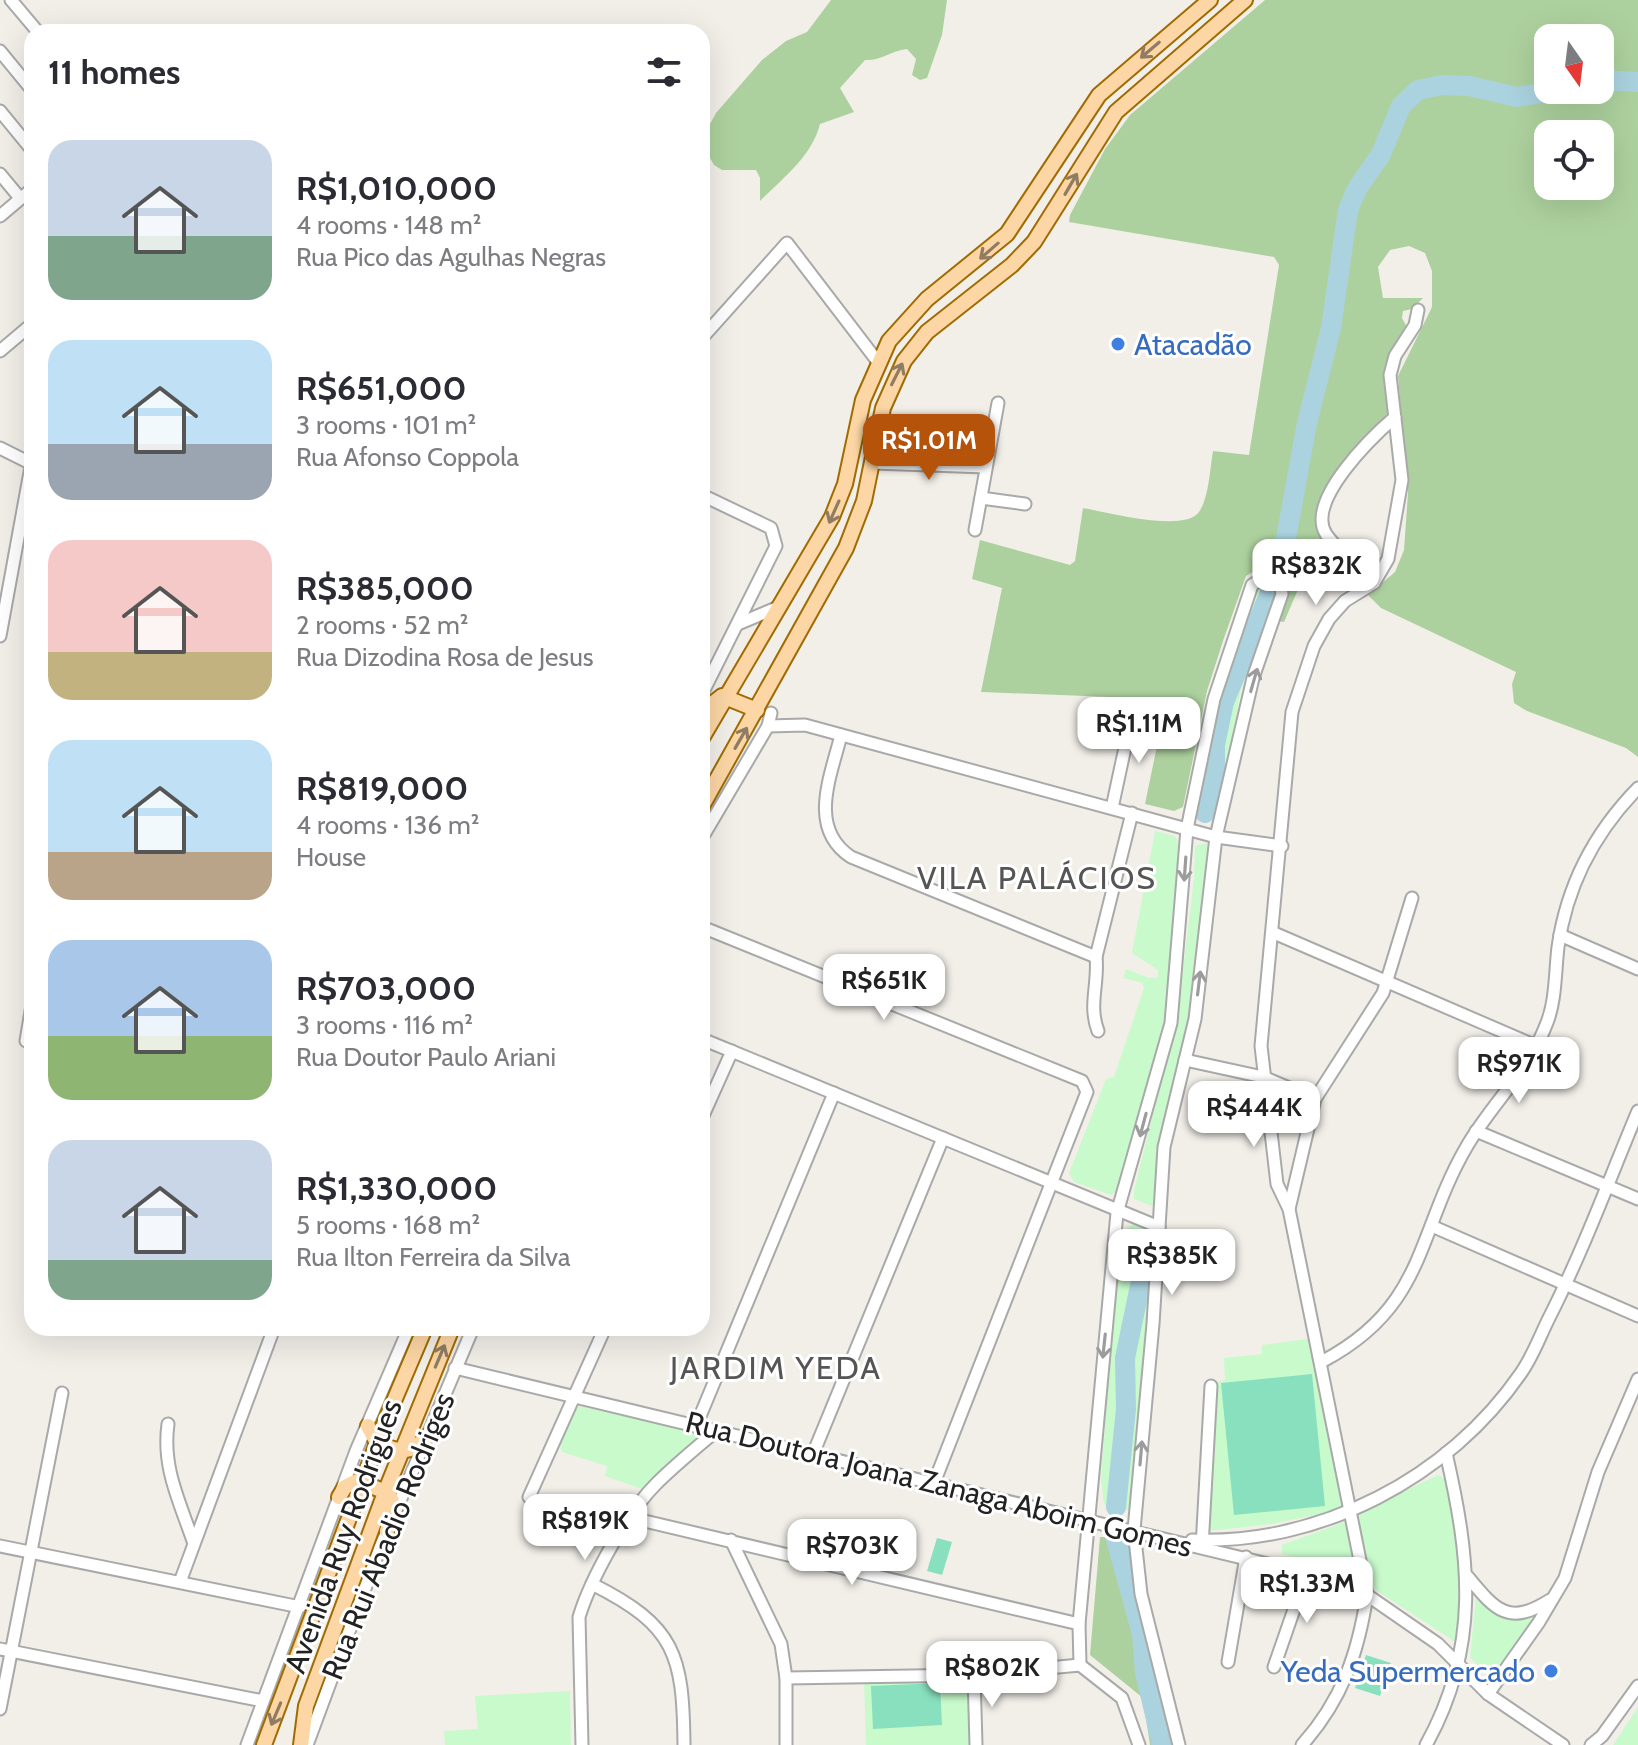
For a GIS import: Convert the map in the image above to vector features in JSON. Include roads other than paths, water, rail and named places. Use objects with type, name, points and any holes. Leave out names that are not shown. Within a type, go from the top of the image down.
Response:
[{"type":"main road","points":[[710,724],[781,606],[840,498],[863,400],[889,341],[918,307],[1007,234],[1099,95],[1210,0]]},
{"type":"main road","points":[[710,795],[765,716],[836,572],[859,518],[888,393],[914,347],[935,325],[1012,265],[1034,242],[1116,112],[1245,0]]},
{"type":"main road","points":[[710,704],[717,697],[726,697],[765,716]]},
{"type":"main road","name":"Avenida Ruy Rodrigues","points":[[264,1745],[377,1443],[422,1336]]},
{"type":"main road","name":"Avenida Ruy Rodrigues","points":[[304,1745],[306,1706],[386,1490],[449,1336]]},
{"type":"main road","points":[[368,1426],[377,1443],[401,1452],[412,1451],[426,1437]]},
{"type":"main road","points":[[339,1497],[348,1484],[364,1481],[386,1490],[394,1503],[387,1531]]},
{"type":"street","points":[[11,0],[31,24]]},
{"type":"street","points":[[0,51],[24,80]]},
{"type":"street","points":[[0,111],[24,140]]},
{"type":"street","points":[[0,174],[20,198]]},
{"type":"street","points":[[0,216],[24,195]]},
{"type":"street","points":[[710,329],[787,243],[878,362]]},
{"type":"street","points":[[1302,1745],[1342,1692],[1362,1630],[1367,1595],[1323,1361],[1290,1212],[1277,1184],[1261,1046],[1274,933],[1292,712],[1314,646],[1329,619],[1345,601],[1374,583],[1388,559],[1402,480],[1390,375],[1395,356],[1415,325],[1418,310]]},
{"type":"street","points":[[0,351],[24,331]]},
{"type":"street","points":[[975,530],[998,403]]},
{"type":"street","points":[[1374,583],[1325,532],[1323,518],[1347,464],[1395,417]]},
{"type":"street","points":[[0,448],[24,460]]},
{"type":"street","points":[[873,463],[986,467]]},
{"type":"street","points":[[981,498],[1025,504]]},
{"type":"street","points":[[710,499],[771,528],[776,546],[710,678]]},
{"type":"street","points":[[0,636],[24,502]]},
{"type":"street","points":[[1080,1665],[1079,1624],[1117,1213],[1171,1023],[1187,829],[1214,699],[1252,585],[1266,576],[1280,582],[1282,594],[1253,678],[1216,837],[1195,1019],[1164,1147],[1134,1530],[1141,1594],[1179,1745]]},
{"type":"street","points":[[738,624],[781,606]]},
{"type":"street","points":[[1112,808],[1132,715]]},
{"type":"street","points":[[710,823],[765,716],[1216,837],[1282,846]]},
{"type":"street","points":[[841,735],[823,807],[828,830],[837,848],[851,857],[1096,957]]},
{"type":"street","points":[[1323,1361],[1351,1346],[1396,1300],[1414,1273],[1434,1227],[1447,1184],[1476,1131],[1523,1073],[1548,1023],[1560,935],[1569,893],[1581,864],[1601,832],[1638,788]]},
{"type":"street","points":[[1098,1031],[1092,1004],[1098,974],[1096,957],[1132,813]]},
{"type":"street","points":[[1290,1212],[1315,1099],[1387,982],[1412,898]]},
{"type":"street","points":[[710,930],[1082,1081],[1087,1092],[1054,1184],[934,1483]]},
{"type":"street","points":[[1274,933],[1536,1046]]},
{"type":"street","points":[[1560,935],[1638,969]]},
{"type":"street","points":[[710,1042],[1117,1213],[1159,1227]]},
{"type":"street","points":[[710,1100],[732,1051]]},
{"type":"street","points":[[1185,1060],[1263,1077],[1315,1099]]},
{"type":"street","points":[[696,1426],[834,1093]]},
{"type":"street","points":[[1211,1386],[1203,1544],[1302,1528],[1352,1510],[1418,1474],[1468,1434],[1522,1372],[1565,1287],[1638,1111]]},
{"type":"street","points":[[1476,1131],[1605,1188],[1638,1199]]},
{"type":"street","points":[[813,1454],[943,1138]]},
{"type":"street","points":[[1434,1227],[1565,1287],[1638,1316]]},
{"type":"street","points":[[180,1582],[271,1336]]},
{"type":"street","points":[[247,1745],[339,1497],[406,1336]]},
{"type":"street","name":"Rua Rui Abadio Rodriges","points":[[304,1745],[387,1531],[469,1336]]},
{"type":"street","points":[[529,1497],[601,1336]]},
{"type":"street","name":"Rua Doutora Joana Zanaga Aboim Gomes","points":[[455,1368],[1170,1539],[1203,1544],[1307,1572],[1367,1595],[1438,1644],[1488,1694],[1563,1745]]},
{"type":"street","points":[[1488,1694],[1565,1578],[1598,1472],[1638,1379]]},
{"type":"street","points":[[0,1709],[6,1650],[31,1552],[62,1393]]},
{"type":"street","points":[[168,1424],[164,1452],[193,1541]]},
{"type":"street","points":[[582,1745],[579,1617],[592,1584],[654,1487],[716,1431]]},
{"type":"street","points":[[1426,1745],[1447,1702],[1467,1608],[1468,1577],[1461,1519],[1446,1453]]},
{"type":"street","points":[[632,1518],[1079,1624]]},
{"type":"street","points":[[731,1540],[775,1626],[786,1678],[786,1745]]},
{"type":"street","points":[[0,1546],[300,1607]]},
{"type":"street","points":[[1228,1662],[1246,1557]]},
{"type":"street","points":[[1274,1667],[1307,1572]]},
{"type":"street","points":[[1468,1577],[1489,1603],[1503,1612],[1519,1614],[1554,1598]]},
{"type":"street","points":[[592,1584],[637,1608],[671,1647],[681,1675],[684,1745]]},
{"type":"street","points":[[6,1650],[263,1701]]},
{"type":"street","points":[[786,1678],[974,1675],[1080,1665],[1122,1698],[1139,1745]]},
{"type":"street","points":[[974,1675],[976,1745]]},
{"type":"street","points":[[1591,1745],[1602,1736],[1638,1686]]},
{"type":"waterway","points":[[1614,81],[1638,82]]},
{"type":"waterway","points":[[1283,555],[1307,423],[1331,328],[1348,210],[1357,189],[1381,154],[1401,106],[1418,90],[1442,85],[1469,86],[1517,97],[1534,94]]},
{"type":"waterway","points":[[1205,813],[1215,771],[1215,745],[1224,702],[1272,588]]},
{"type":"waterway","points":[[1116,1507],[1126,1409],[1125,1358],[1141,1281],[1140,1245]]},
{"type":"waterway","points":[[1116,1539],[1142,1634],[1145,1672],[1162,1745]]},
{"type":"place","name":"Atacadão","points":[[1118,344]]},
{"type":"place","name":"Yeda Supermercado","points":[[1551,1671]]},
{"type":"district","name":"VILA PALÁCIOS","points":[[1037,877]]},
{"type":"district","name":"JARDIM YEDA","points":[[776,1367]]}]
